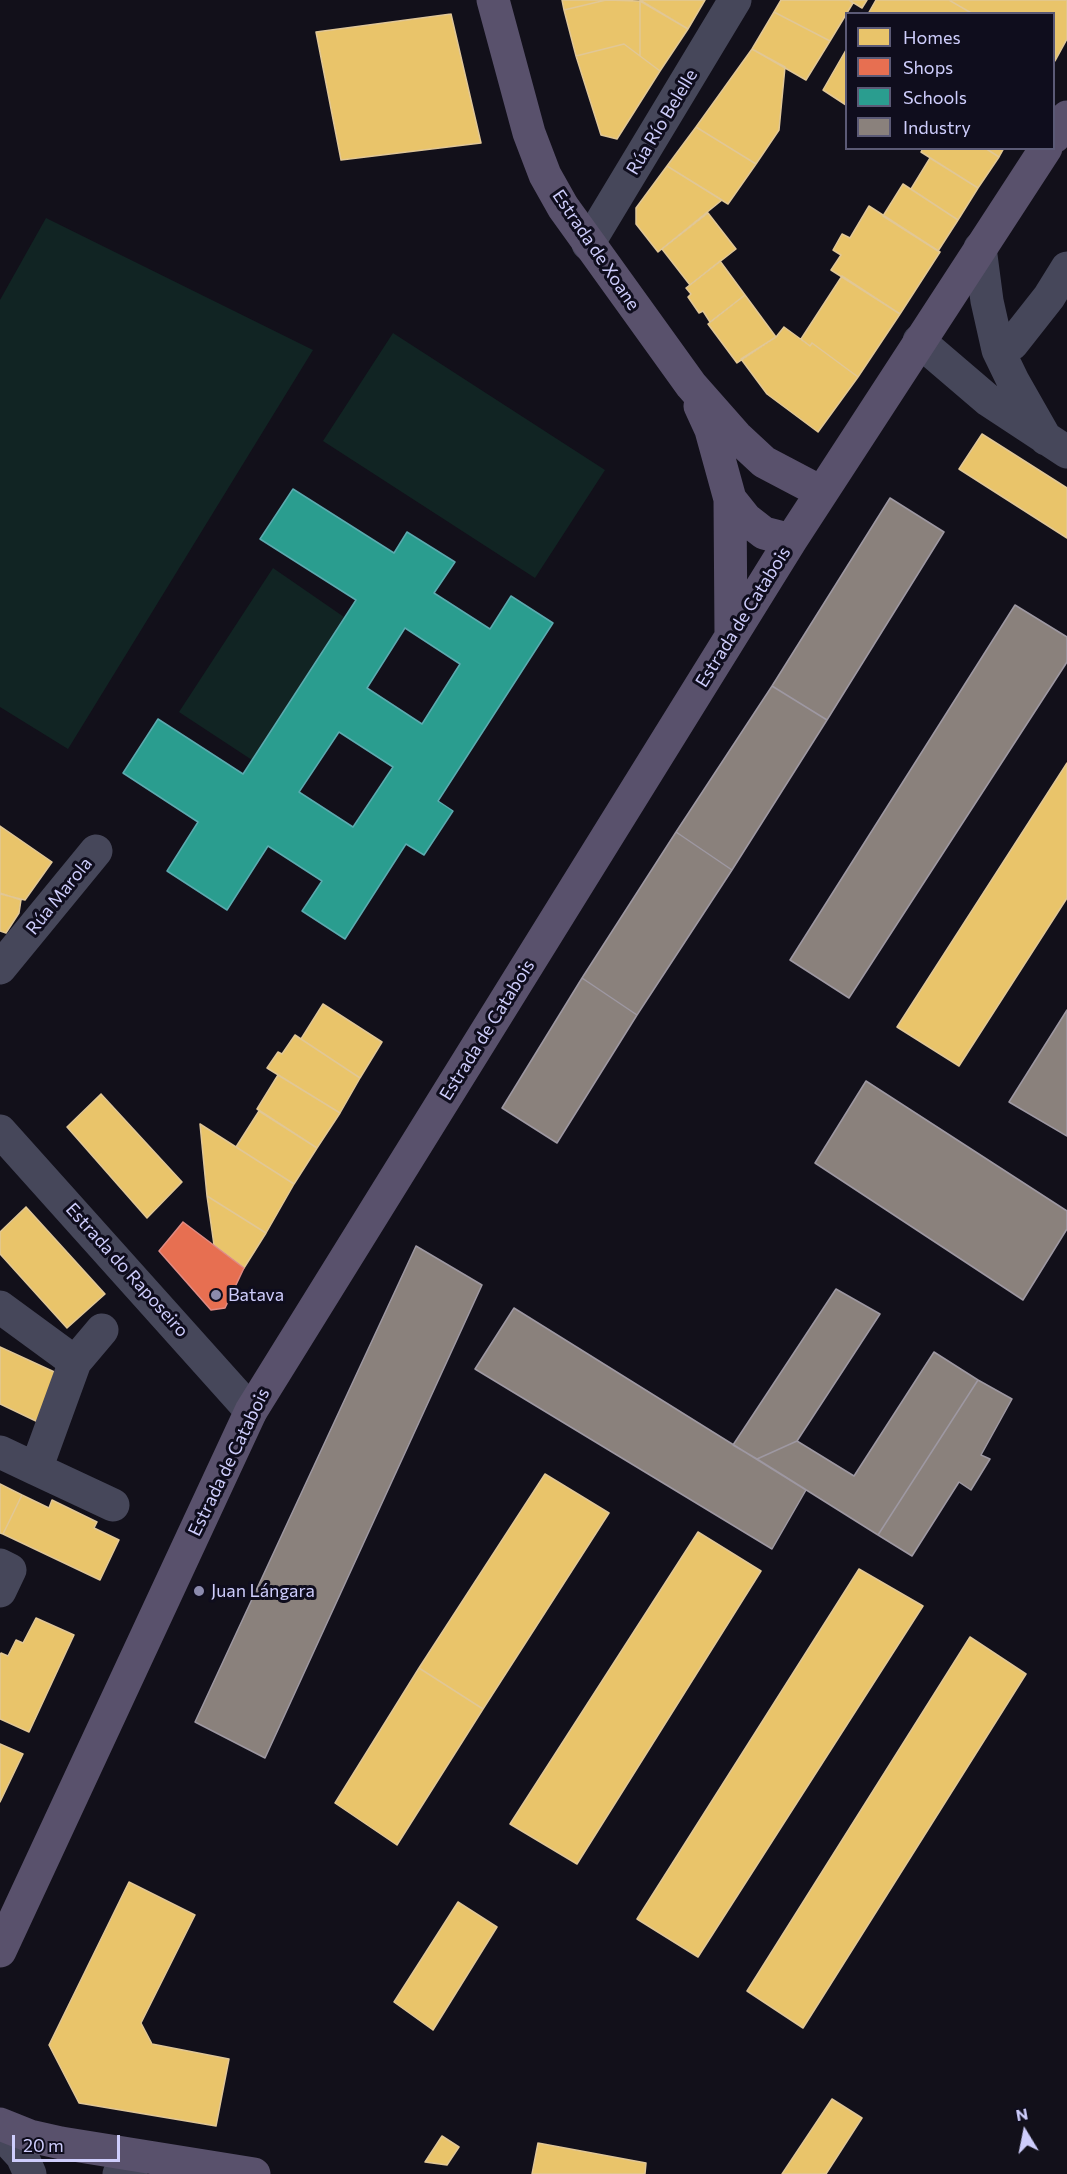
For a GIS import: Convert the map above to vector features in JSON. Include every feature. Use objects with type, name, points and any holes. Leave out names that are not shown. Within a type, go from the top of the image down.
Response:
[{"type":"main road","name":"Estrada de Xoane","points":[[493,0],[515,84],[545,175],[588,244],[691,386]]},
{"type":"main road","points":[[1055,134],[1067,117]]},
{"type":"main road","name":"Estrada de Catabois","points":[[0,1951],[251,1411],[821,492],[1045,150]]},
{"type":"main road","points":[[691,386],[736,436],[764,462],[821,492]]},
{"type":"main road","points":[[691,386],[711,430],[730,500],[731,636]]},
{"type":"main road","points":[[730,500],[746,519],[764,533],[791,540]]},
{"type":"main road","points":[[0,2124],[30,2136],[131,2165],[254,2174]]},
{"type":"street","name":"Rúa Río Belelle","points":[[588,244],[735,0]]},
{"type":"street","points":[[980,248],[987,301],[998,350],[1013,381],[1057,445]]},
{"type":"street","points":[[998,350],[1012,344],[1049,297],[1067,268]]},
{"type":"street","points":[[919,341],[988,400],[1057,445]]},
{"type":"street","name":"Rúa Marola","points":[[0,968],[96,851]]},
{"type":"street","name":"Estrada do Raposeiro","points":[[0,1131],[251,1411]]},
{"type":"street","points":[[0,1307],[75,1362]]},
{"type":"street","points":[[36,1469],[75,1362],[102,1330]]},
{"type":"street","points":[[0,1452],[113,1505]]},
{"type":"street","points":[[0,1565],[10,1570],[0,1591]]},
{"type":"street","points":[[0,2132],[22,2156],[30,2174]]},
{"type":"green space","points":[[46,218],[313,350],[68,749],[0,707],[0,300]]},
{"type":"green space","points":[[393,333],[605,470],[535,578],[323,441]]},
{"type":"green space","points":[[273,568],[344,617],[252,760],[179,712]]},
{"type":"building: Homes","points":[[562,0],[606,0],[564,10]]},
{"type":"building: Homes","points":[[606,0],[640,1],[640,56],[624,44],[576,56],[564,10]]},
{"type":"building: Homes","points":[[640,0],[705,0],[688,29]]},
{"type":"building: Homes","points":[[781,0],[849,0],[853,3],[848,12],[845,12],[845,16],[830,41],[774,12]]},
{"type":"building: Homes","points":[[849,0],[867,0],[862,8]]},
{"type":"building: Homes","points":[[876,0],[949,0],[970,12],[869,12]]},
{"type":"building: Homes","points":[[949,0],[1067,0],[1067,39],[1055,61],[1055,12],[970,12]]},
{"type":"building: Homes","points":[[640,1],[688,29],[660,71],[640,56]]},
{"type":"building: Homes","points":[[774,12],[830,41],[806,80],[752,49]]},
{"type":"building: Homes","points":[[451,14],[481,143],[341,160],[316,32]]},
{"type":"building: Homes","points":[[624,44],[660,71],[617,139],[601,135],[576,56]]},
{"type":"building: Homes","points":[[752,49],[785,67],[779,130],[756,164],[696,127]]},
{"type":"building: Homes","points":[[845,52],[845,104],[823,90]]},
{"type":"building: Homes","points":[[696,127],[756,164],[728,204],[667,166]]},
{"type":"building: Homes","points":[[922,150],[988,150],[999,157],[978,188],[921,152]]},
{"type":"building: Homes","points":[[988,150],[1003,150],[999,157]]},
{"type":"building: Homes","points":[[930,158],[978,188],[958,220],[911,189]]},
{"type":"building: Homes","points":[[667,166],[722,200],[658,252],[636,224],[636,208]]},
{"type":"building: Homes","points":[[903,184],[958,220],[938,251],[883,216]]},
{"type":"building: Homes","points":[[869,206],[940,252],[900,314],[831,270],[841,255],[833,250],[842,234],[850,238]]},
{"type":"building: Homes","points":[[708,213],[736,249],[690,285],[662,249]]},
{"type":"building: Homes","points":[[720,261],[745,295],[710,322],[703,311],[699,313],[688,297],[691,294],[686,288]]},
{"type":"building: Homes","points":[[842,276],[900,314],[858,377],[812,343],[810,346],[801,339]]},
{"type":"building: Homes","points":[[745,295],[776,337],[737,363],[708,324]]},
{"type":"building: Homes","points":[[784,327],[810,346],[812,343],[858,377],[818,432],[767,394],[741,359],[776,337]]},
{"type":"building: Homes","points":[[982,434],[1067,488],[1067,538],[959,469]]},
{"type":"building: Homes","points":[[1067,763],[1067,898],[959,1066],[897,1027]]},
{"type":"building: Homes","points":[[0,826],[52,862],[25,900],[0,894]]},
{"type":"building: Homes","points":[[0,893],[21,900],[19,913],[6,933],[0,931]]},
{"type":"building: Homes","points":[[323,1004],[382,1042],[360,1078],[301,1039]]},
{"type":"building: Homes","points":[[295,1035],[360,1078],[340,1113],[267,1068],[278,1052],[282,1054]]},
{"type":"building: Homes","points":[[278,1075],[340,1113],[317,1148],[257,1109]]},
{"type":"building: Homes","points":[[101,1094],[182,1182],[147,1218],[67,1127]]},
{"type":"building: Homes","points":[[259,1111],[317,1148],[294,1184],[236,1147]]},
{"type":"building: Homes","points":[[200,1124],[294,1184],[266,1233],[207,1196]]},
{"type":"building: Homes","points":[[207,1196],[266,1233],[244,1268],[214,1245]]},
{"type":"building: Homes","points":[[26,1207],[105,1294],[67,1328],[0,1254],[0,1232]]},
{"type":"building: Homes","points":[[0,1347],[61,1375],[38,1422],[0,1404]]},
{"type":"building: Homes","points":[[545,1474],[609,1513],[483,1709],[419,1668]]},
{"type":"building: Homes","points":[[0,1484],[22,1495],[3,1534],[0,1533]]},
{"type":"building: Homes","points":[[22,1495],[49,1508],[52,1500],[97,1522],[94,1528],[119,1540],[100,1580],[3,1534]]},
{"type":"building: Homes","points":[[698,1532],[761,1571],[577,1864],[510,1824]]},
{"type":"building: Homes","points":[[859,1569],[923,1606],[698,1957],[637,1919]]},
{"type":"building: Homes","points":[[36,1618],[74,1635],[29,1732],[0,1719],[0,1655],[1,1653],[8,1656],[16,1640],[23,1643]]},
{"type":"building: Homes","points":[[970,1637],[1026,1674],[803,2028],[747,1991]]},
{"type":"building: Homes","points":[[419,1668],[483,1709],[397,1845],[335,1803]]},
{"type":"building: Homes","points":[[0,1744],[23,1754],[0,1802]]},
{"type":"building: Homes","points":[[129,1882],[195,1915],[141,2023],[152,2044],[229,2059],[216,2126],[79,2103],[49,2045]]},
{"type":"building: Homes","points":[[458,1902],[497,1927],[433,2030],[394,2002]]},
{"type":"building: Homes","points":[[832,2099],[862,2118],[826,2174],[782,2174]]},
{"type":"building: Homes","points":[[442,2136],[459,2147],[447,2165],[425,2162]]},
{"type":"building: Homes","points":[[538,2143],[646,2163],[645,2174],[532,2174]]},
{"type":"building: Shops","points":[[183,1222],[244,1268],[225,1308],[211,1310],[159,1251]]},
{"type":"building: Schools","points":[[293,489],[394,553],[407,532],[455,562],[434,593],[490,629],[511,596],[553,623],[438,801],[453,811],[424,855],[406,844],[345,939],[302,911],[322,881],[268,846],[227,910],[167,871],[198,822],[123,773],[158,719],[243,774],[356,600],[260,539]],"holes":[[[405,628],[460,664],[422,724],[367,688]],[[339,732],[393,767],[353,827],[299,792]]]},
{"type":"building: Industry","points":[[890,498],[944,532],[827,720],[772,686]]},
{"type":"building: Industry","points":[[1015,605],[1067,637],[1067,662],[849,998],[790,960]]},
{"type":"building: Industry","points":[[772,686],[827,720],[732,870],[676,832]]},
{"type":"building: Industry","points":[[676,832],[732,870],[637,1015],[582,978]]},
{"type":"building: Industry","points":[[582,978],[637,1015],[557,1143],[502,1108]]},
{"type":"building: Industry","points":[[1067,1010],[1067,1136],[1009,1102]]},
{"type":"building: Industry","points":[[866,1081],[1067,1211],[1067,1229],[1023,1300],[815,1163]]},
{"type":"building: Industry","points":[[416,1246],[482,1285],[265,1758],[195,1722]]},
{"type":"building: Industry","points":[[836,1289],[880,1314],[797,1441],[757,1459],[733,1445]]},
{"type":"building: Industry","points":[[514,1308],[806,1490],[772,1549],[475,1369]]},
{"type":"building: Industry","points":[[934,1352],[978,1380],[878,1535],[757,1459],[797,1441],[854,1476]]},
{"type":"building: Industry","points":[[978,1380],[1012,1399],[981,1455],[990,1459],[971,1490],[959,1482],[912,1556],[878,1535]]},
{"type":"place","name":"Batava","points":[[216,1295]]},
{"type":"place","name":"Juan Lángara","points":[[199,1591]]}]
